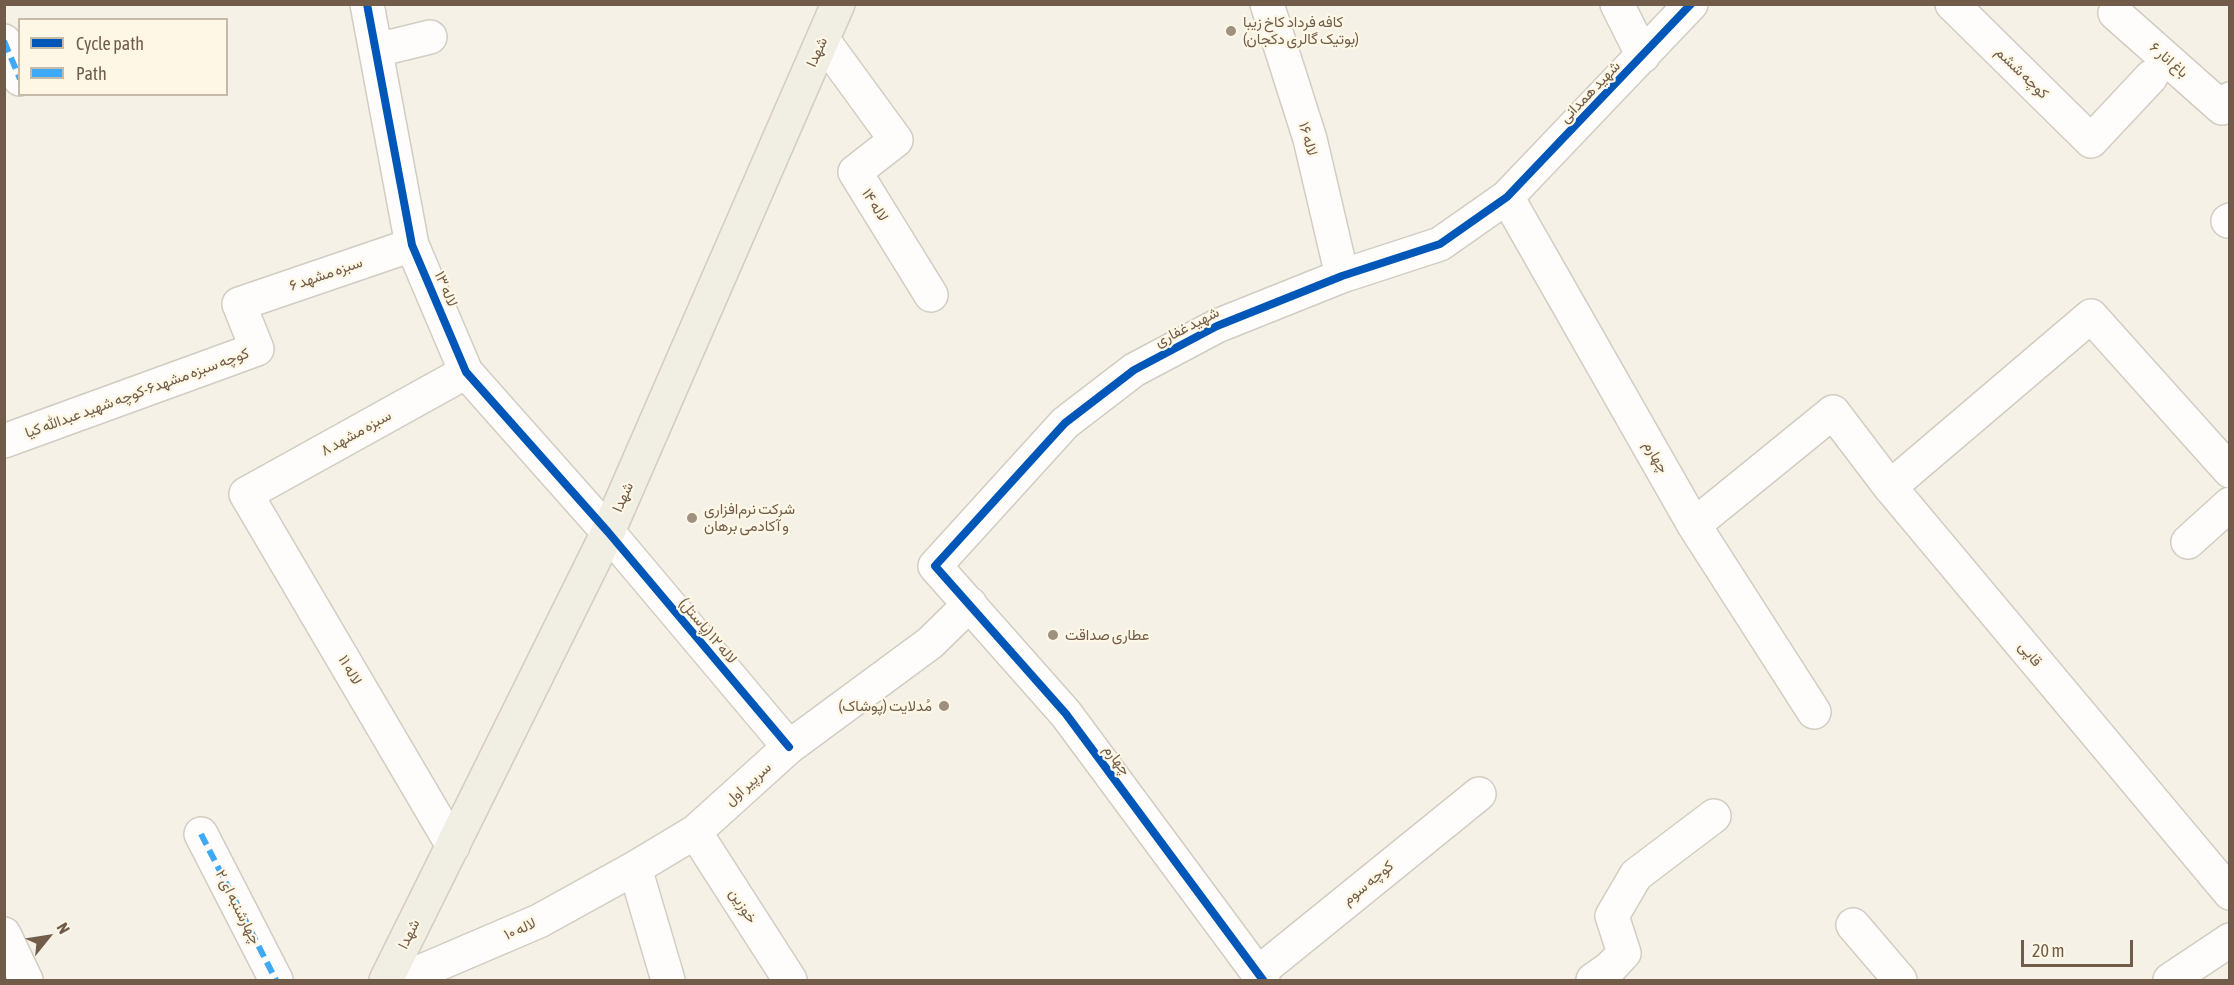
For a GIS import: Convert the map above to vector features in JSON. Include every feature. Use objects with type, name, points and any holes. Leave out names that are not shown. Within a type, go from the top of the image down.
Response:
[{"type":"main road","name":"شهدا","points":[[386,981],[608,532],[838,4]]},
{"type":"street","name":"لاله ۱۳","points":[[367,4],[412,245],[466,372],[608,532]]},
{"type":"street","name":"لاله ۱۶","points":[[1267,4],[1310,140],[1342,276]]},
{"type":"street","points":[[1617,4],[1643,56]]},
{"type":"street","name":"شهید همدانی","points":[[1507,197],[1691,4]]},
{"type":"street","name":"کوچه ششم","points":[[1952,4],[2091,141],[2151,76]]},
{"type":"street","name":"باغ انار ۶","points":[[2115,13],[2225,103]]},
{"type":"street","points":[[376,51],[430,37]]},
{"type":"street","name":"۱۴ لاله","points":[[823,40],[896,140],[855,172],[931,295]]},
{"type":"street","points":[[4,41],[18,74]]},
{"type":"street","name":"شهید غفاری","points":[[935,566],[1065,423],[1134,370],[1217,326],[1342,276],[1440,244],[1507,197]]},
{"type":"street","name":"چهارم","points":[[1507,197],[1694,525],[1814,712]]},
{"type":"street","name":"۶ سبزه مشهد","points":[[239,304],[412,245]]},
{"type":"street","name":"کوچه سبزه مشهد۶-کوچه شهید عبدالله کیا","points":[[4,441],[257,349],[239,304]]},
{"type":"street","points":[[1890,487],[2091,316],[2229,471]]},
{"type":"street","name":"۸ سبزه مشهد","points":[[246,494],[466,372]]},
{"type":"street","name":"قاپی","points":[[1694,525],[1833,411],[1890,487],[2229,893]]},
{"type":"street","name":"۱۱ لاله","points":[[246,494],[453,846]]},
{"type":"street","points":[[2188,542],[2229,504]]},
{"type":"street","name":"لاله ۱۲ (پاستل)","points":[[608,532],[789,747]]},
{"type":"street","name":"چهارم","points":[[935,566],[1066,714],[1261,977]]},
{"type":"street","name":"سرپیر اول","points":[[634,868],[695,832],[789,747],[930,643],[970,604]]},
{"type":"street","name":"کوچه سوم","points":[[1261,977],[1479,794]]},
{"type":"street","points":[[1593,981],[1624,953],[1612,916],[1635,875],[1714,816]]},
{"type":"street","name":"خوزین","points":[[695,832],[790,981]]},
{"type":"street","name":"۲ چهارشنبه ای","points":[[201,834],[276,981]]},
{"type":"street","points":[[634,868],[668,981]]},
{"type":"street","name":"لاله ۱۰","points":[[401,981],[539,921],[634,868]]},
{"type":"street","points":[[1853,925],[1900,981]]},
{"type":"street","points":[[4,934],[26,981]]},
{"type":"street","points":[[2170,981],[2229,940]]},
{"type":"marked path","points":[[4,41],[18,74]]},
{"type":"marked path","points":[[201,834],[276,980]]},
{"type":"cycle path","points":[[367,4],[412,245],[466,372],[608,532],[789,747]]},
{"type":"cycle path","points":[[1263,980],[1066,714],[935,566],[1065,423],[1134,370],[1217,326],[1342,276],[1440,244],[1507,197],[1691,4]]},
{"type":"place","name":"کافه فرداد کاخ زیبا (بوتیک گالری دکجان)","points":[[1231,31]]},
{"type":"place","name":"شرکت نرم‌افزاری و آکادمی برهان","points":[[692,518]]},
{"type":"place","name":"عطاری صداقت","points":[[1053,635]]},
{"type":"place","name":"مُدلایت (پوشاک)","points":[[944,706]]}]
